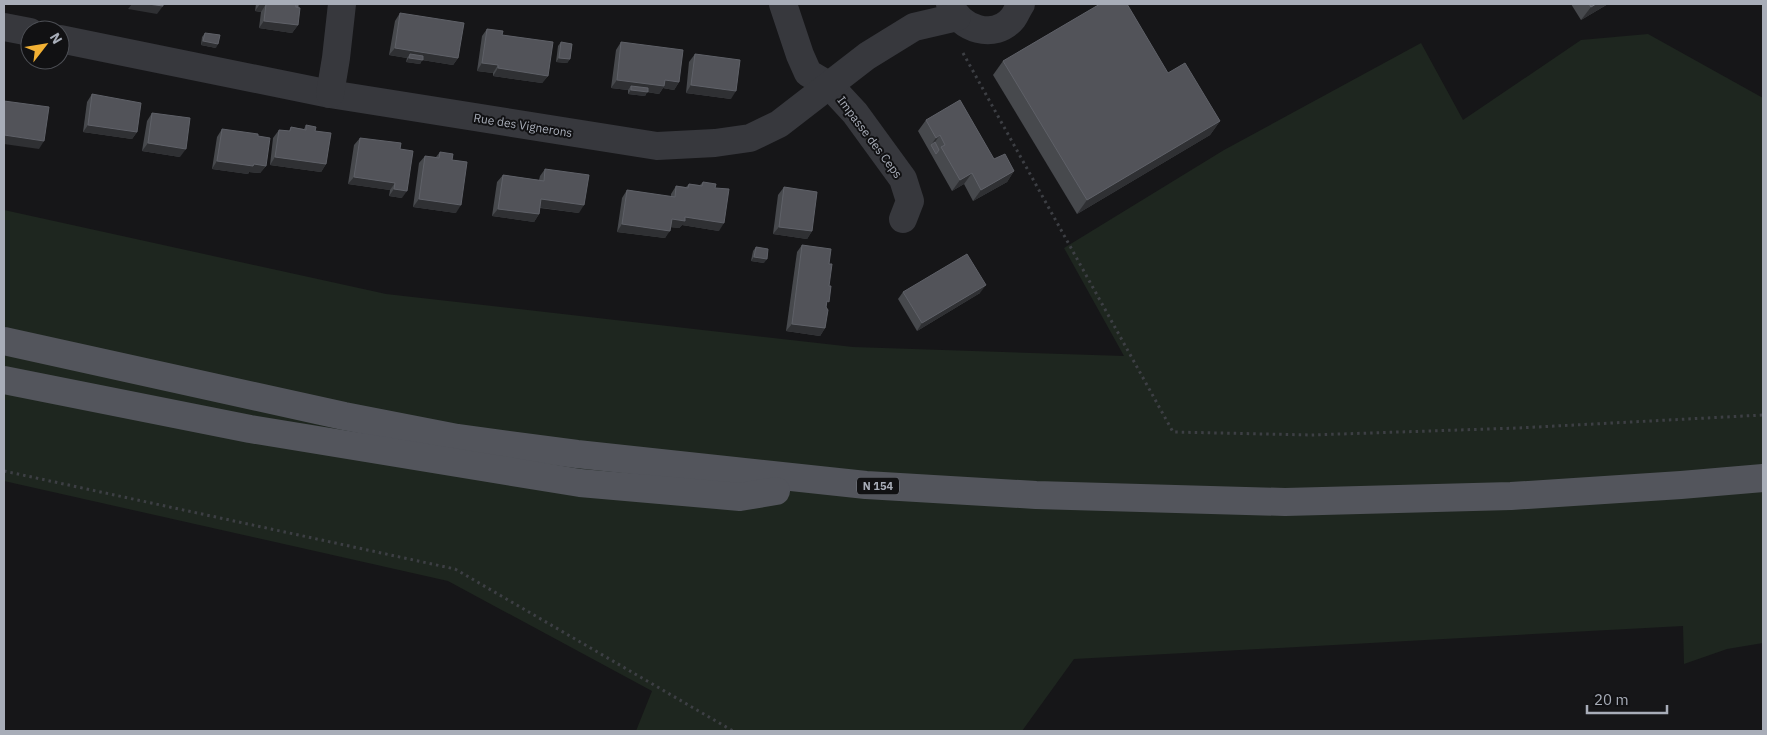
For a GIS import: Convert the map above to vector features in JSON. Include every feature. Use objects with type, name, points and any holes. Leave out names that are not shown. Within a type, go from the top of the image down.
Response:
[{"type":"main road","name":"N 154","points":[[4,341],[344,416],[457,438],[577,454],[866,486],[1036,495],[1286,502],[1511,496],[1763,478]]},
{"type":"main road","name":"N 154","points":[[4,356],[341,429],[516,460],[776,491],[1032,509],[1299,516],[1511,510],[1763,492]]},
{"type":"main road","points":[[4,380],[250,429],[580,483],[740,497],[776,491]]},
{"type":"street","points":[[330,94],[342,4]]},
{"type":"street","name":"Impasse des Ceps","points":[[783,4],[808,73],[830,86],[855,112],[903,179],[910,201],[903,219]]},
{"type":"street","name":"Rue des Vignerons","points":[[70,41],[330,94],[657,146],[715,143],[750,138],[779,124],[867,56],[914,27],[961,16],[996,28],[1008,23],[1014,17],[1021,4]]},
{"type":"street","points":[[4,27],[20,30]]},
{"type":"path","points":[[961,16],[963,54],[1173,432],[1311,435],[1518,428],[1763,415]]},
{"type":"path","points":[[4,471],[455,569],[733,731]]},
{"type":"shaded area","points":[[1648,34],[1763,98],[1763,643],[1727,649],[1684,664],[1683,626],[1074,659],[1022,731],[636,731],[652,691],[448,581],[4,481],[4,210],[386,294],[853,347],[1124,356],[1064,248],[1224,150],[1421,43],[1463,120],[1581,40]]},
{"type":"building","points":[[266,4],[296,4],[296,7],[300,8],[298,25],[264,21]]},
{"type":"building","points":[[1100,4],[1127,4],[1168,73],[1185,63],[1220,121],[1087,200],[1003,61]]},
{"type":"building","points":[[400,13],[464,23],[458,58],[395,48]]},
{"type":"building","points":[[487,29],[503,31],[502,35],[553,42],[548,76],[498,68],[498,65],[482,63]]},
{"type":"building","points":[[205,33],[220,35],[218,44],[203,41]]},
{"type":"building","points":[[561,42],[572,44],[570,59],[559,58]]},
{"type":"building","points":[[621,42],[683,50],[679,82],[665,80],[664,86],[617,80]]},
{"type":"building","points":[[410,54],[423,56],[423,60],[409,58]]},
{"type":"building","points":[[695,54],[740,60],[736,91],[691,85]]},
{"type":"building","points":[[631,86],[648,88],[648,92],[631,90]]},
{"type":"building","points":[[92,94],[141,103],[137,132],[88,125]]},
{"type":"building","points":[[960,100],[994,159],[1005,154],[1014,171],[981,190],[972,173],[960,180],[941,147],[945,145],[940,135],[936,138],[926,120]]},
{"type":"building","points":[[4,101],[49,107],[44,141],[4,135]]},
{"type":"building","points":[[152,113],[190,118],[186,149],[148,143]]},
{"type":"building","points":[[306,125],[316,127],[315,131],[331,133],[326,164],[275,157],[279,130],[290,131],[291,127],[306,130]]},
{"type":"building","points":[[222,129],[258,134],[258,136],[270,138],[266,166],[217,161]]},
{"type":"building","points":[[360,138],[401,143],[400,149],[413,151],[407,191],[394,189],[395,183],[354,177]]},
{"type":"building","points":[[935,142],[939,150],[936,154],[931,145]]},
{"type":"building","points":[[440,152],[453,154],[452,160],[467,162],[461,205],[419,199],[425,156],[439,158]]},
{"type":"building","points":[[545,169],[589,175],[584,205],[541,199],[539,214],[498,209],[503,175],[544,181]]},
{"type":"building","points":[[703,182],[716,184],[715,188],[729,189],[724,223],[685,217],[685,221],[672,219],[670,231],[622,224],[627,190],[675,197],[676,186],[688,188],[689,184],[702,186]]},
{"type":"building","points":[[784,187],[817,192],[812,231],[779,227]]},
{"type":"building","points":[[802,245],[831,249],[829,264],[832,264],[829,286],[831,286],[829,302],[827,301],[826,307],[828,310],[825,328],[792,324]]},
{"type":"building","points":[[756,247],[768,249],[767,259],[754,257]]},
{"type":"building","points":[[967,254],[986,285],[922,323],[903,292]]}]
